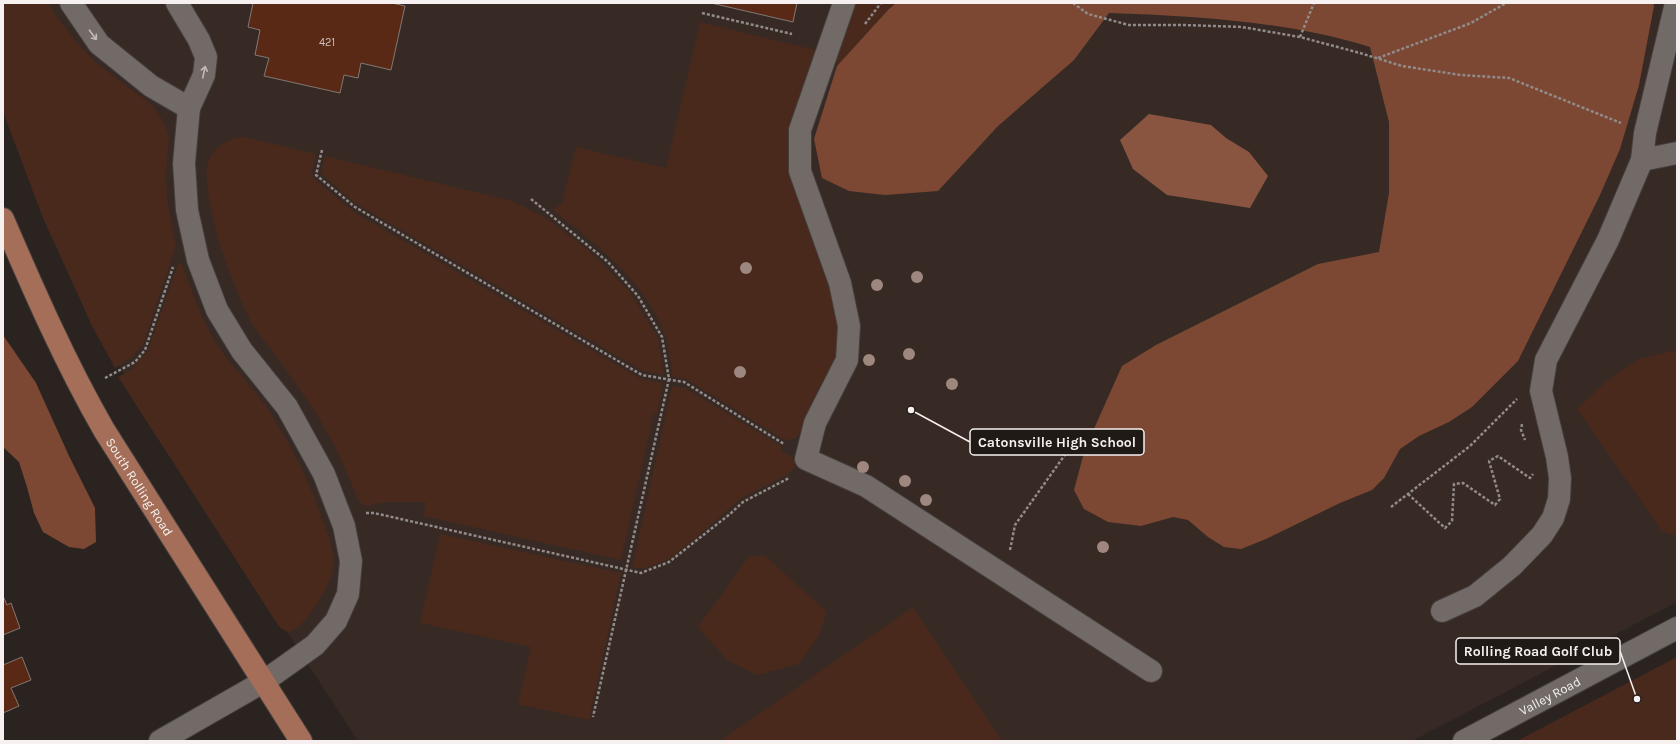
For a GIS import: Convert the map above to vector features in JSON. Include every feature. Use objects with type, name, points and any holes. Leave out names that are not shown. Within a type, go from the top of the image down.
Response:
[{"type":"main road","name":"South Rolling Road","points":[[3,219],[44,313],[82,392],[104,430],[301,741]]},
{"type":"street","points":[[71,3],[99,44],[151,86],[190,108]]},
{"type":"street","points":[[160,741],[263,682],[315,645],[336,621],[348,594],[351,561],[344,526],[324,474],[287,407],[242,351],[217,310],[198,260],[187,210],[184,163],[190,108],[204,75],[206,57],[199,40],[177,3]]},
{"type":"street","points":[[844,3],[800,130],[800,171],[840,282],[850,326],[847,360],[815,422],[806,458],[866,486],[1152,671]]},
{"type":"street","points":[[1442,611],[1476,596],[1512,566],[1542,535],[1553,518],[1559,499],[1560,478],[1557,457],[1541,391],[1546,360],[1608,240],[1642,160],[1645,133],[1676,3]]},
{"type":"street","points":[[1642,160],[1677,153]]},
{"type":"street","name":"Valley Road","points":[[1464,741],[1677,628]]},
{"type":"path","points":[[1072,3],[1088,14],[1129,25],[1242,27],[1300,37],[1402,66],[1461,75],[1509,78],[1645,133]]},
{"type":"path","points":[[1300,37],[1314,3]]},
{"type":"path","points":[[1377,58],[1472,23],[1506,3]]},
{"type":"path","points":[[702,13],[792,34]]},
{"type":"path","points":[[322,150],[316,175],[354,207],[642,375],[684,382],[806,458],[794,475],[743,502],[669,562],[641,573],[374,513],[341,518]]},
{"type":"path","points":[[531,199],[608,262],[638,296],[662,337],[669,379],[593,716]]},
{"type":"path","points":[[82,392],[135,362],[145,350],[174,263]]},
{"type":"path","points":[[1391,507],[1470,446],[1511,405]]},
{"type":"path","points":[[1522,417],[1521,430],[1526,443]]},
{"type":"path","points":[[1018,585],[1010,554],[1015,525],[1079,434]]},
{"type":"path","points":[[1408,494],[1445,528],[1452,521],[1454,484],[1463,483],[1495,506],[1500,498],[1489,461],[1498,456],[1530,478],[1533,473]]},
{"type":"shaded area","points":[[3,3],[1677,3],[1677,602],[1412,741],[358,741],[188,479],[104,341]]},
{"type":"shaded area","points":[[3,3],[48,3],[56,16],[79,45],[97,64],[151,104],[164,122],[169,137],[166,175],[167,200],[176,245],[143,345],[131,358],[115,368],[93,328],[43,218],[3,112]]},
{"type":"shaded area","points":[[844,3],[896,3],[837,66],[832,37]]},
{"type":"shaded area","points":[[896,3],[1653,3],[1654,6],[1639,85],[1620,149],[1600,195],[1518,361],[1472,407],[1449,422],[1419,436],[1400,449],[1384,478],[1372,490],[1340,503],[1266,539],[1241,549],[1224,547],[1208,537],[1188,520],[1173,517],[1141,526],[1108,522],[1084,509],[1074,490],[1085,449],[1122,366],[1156,345],[1318,264],[1379,252],[1389,193],[1389,122],[1370,47],[1306,31],[1241,21],[1109,13],[1074,60],[998,126],[938,191],[885,195],[849,191],[822,178],[814,139],[837,66]]},
{"type":"shaded area","points":[[700,22],[816,50],[794,122],[822,259],[843,331],[841,347],[816,405],[796,438],[790,440],[783,439],[686,379],[673,377],[666,337],[655,313],[644,296],[617,264],[586,236],[553,210],[562,203],[576,147],[666,168]]},
{"type":"shaded area","points":[[1149,114],[1211,125],[1226,138],[1249,152],[1268,176],[1250,208],[1167,195],[1133,169],[1120,140]]},
{"type":"shaded area","points":[[244,137],[316,154],[311,176],[354,212],[641,379],[663,383],[657,414],[654,413],[621,560],[423,516],[426,502],[386,502],[366,506],[359,502],[326,430],[295,382],[252,323],[236,290],[221,247],[214,224],[210,203],[207,183],[207,167],[211,155],[215,150],[226,142]]},
{"type":"shaded area","points":[[325,156],[512,201],[546,218],[587,249],[630,292],[658,338],[664,375],[643,371],[355,203],[321,173]]},
{"type":"shaded area","points":[[178,264],[182,264],[196,303],[214,340],[265,405],[290,446],[311,490],[330,543],[334,565],[330,579],[312,612],[302,623],[290,632],[285,631],[278,625],[118,377],[132,369],[148,350]]},
{"type":"shaded area","points":[[3,335],[36,383],[69,456],[95,508],[96,542],[84,549],[69,547],[43,532],[34,513],[19,462],[3,447]]},
{"type":"shaded area","points":[[1677,350],[1677,536],[1662,531],[1577,409],[1609,379],[1639,359]]},
{"type":"shaded area","points":[[672,386],[685,388],[781,446],[781,451],[799,461],[797,466],[787,475],[740,499],[696,538],[669,559],[646,568],[632,568]]},
{"type":"shaded area","points":[[440,534],[621,573],[589,720],[518,704],[531,647],[420,623]]},
{"type":"shaded area","points":[[749,556],[765,556],[827,612],[818,637],[799,664],[757,675],[727,660],[698,627]]},
{"type":"shaded area","points":[[913,607],[1002,741],[720,741]]},
{"type":"shaded area","points":[[1677,657],[1677,741],[1517,741]]},
{"type":"building","points":[[253,3],[392,3],[405,6],[391,70],[361,63],[358,78],[344,75],[340,93],[264,76],[269,58],[255,55],[260,30],[248,27]]},
{"type":"building","points":[[711,3],[797,3],[793,22]]},
{"type":"building","points":[[3,596],[7,605],[11,603],[20,628],[3,635]]},
{"type":"building","points":[[22,657],[31,680],[11,688],[19,706],[3,713],[3,665]]},
{"type":"place","name":"Catonsville High School","points":[[911,410]]},
{"type":"place","name":"Rolling Road Golf Club","points":[[1637,699]]}]
